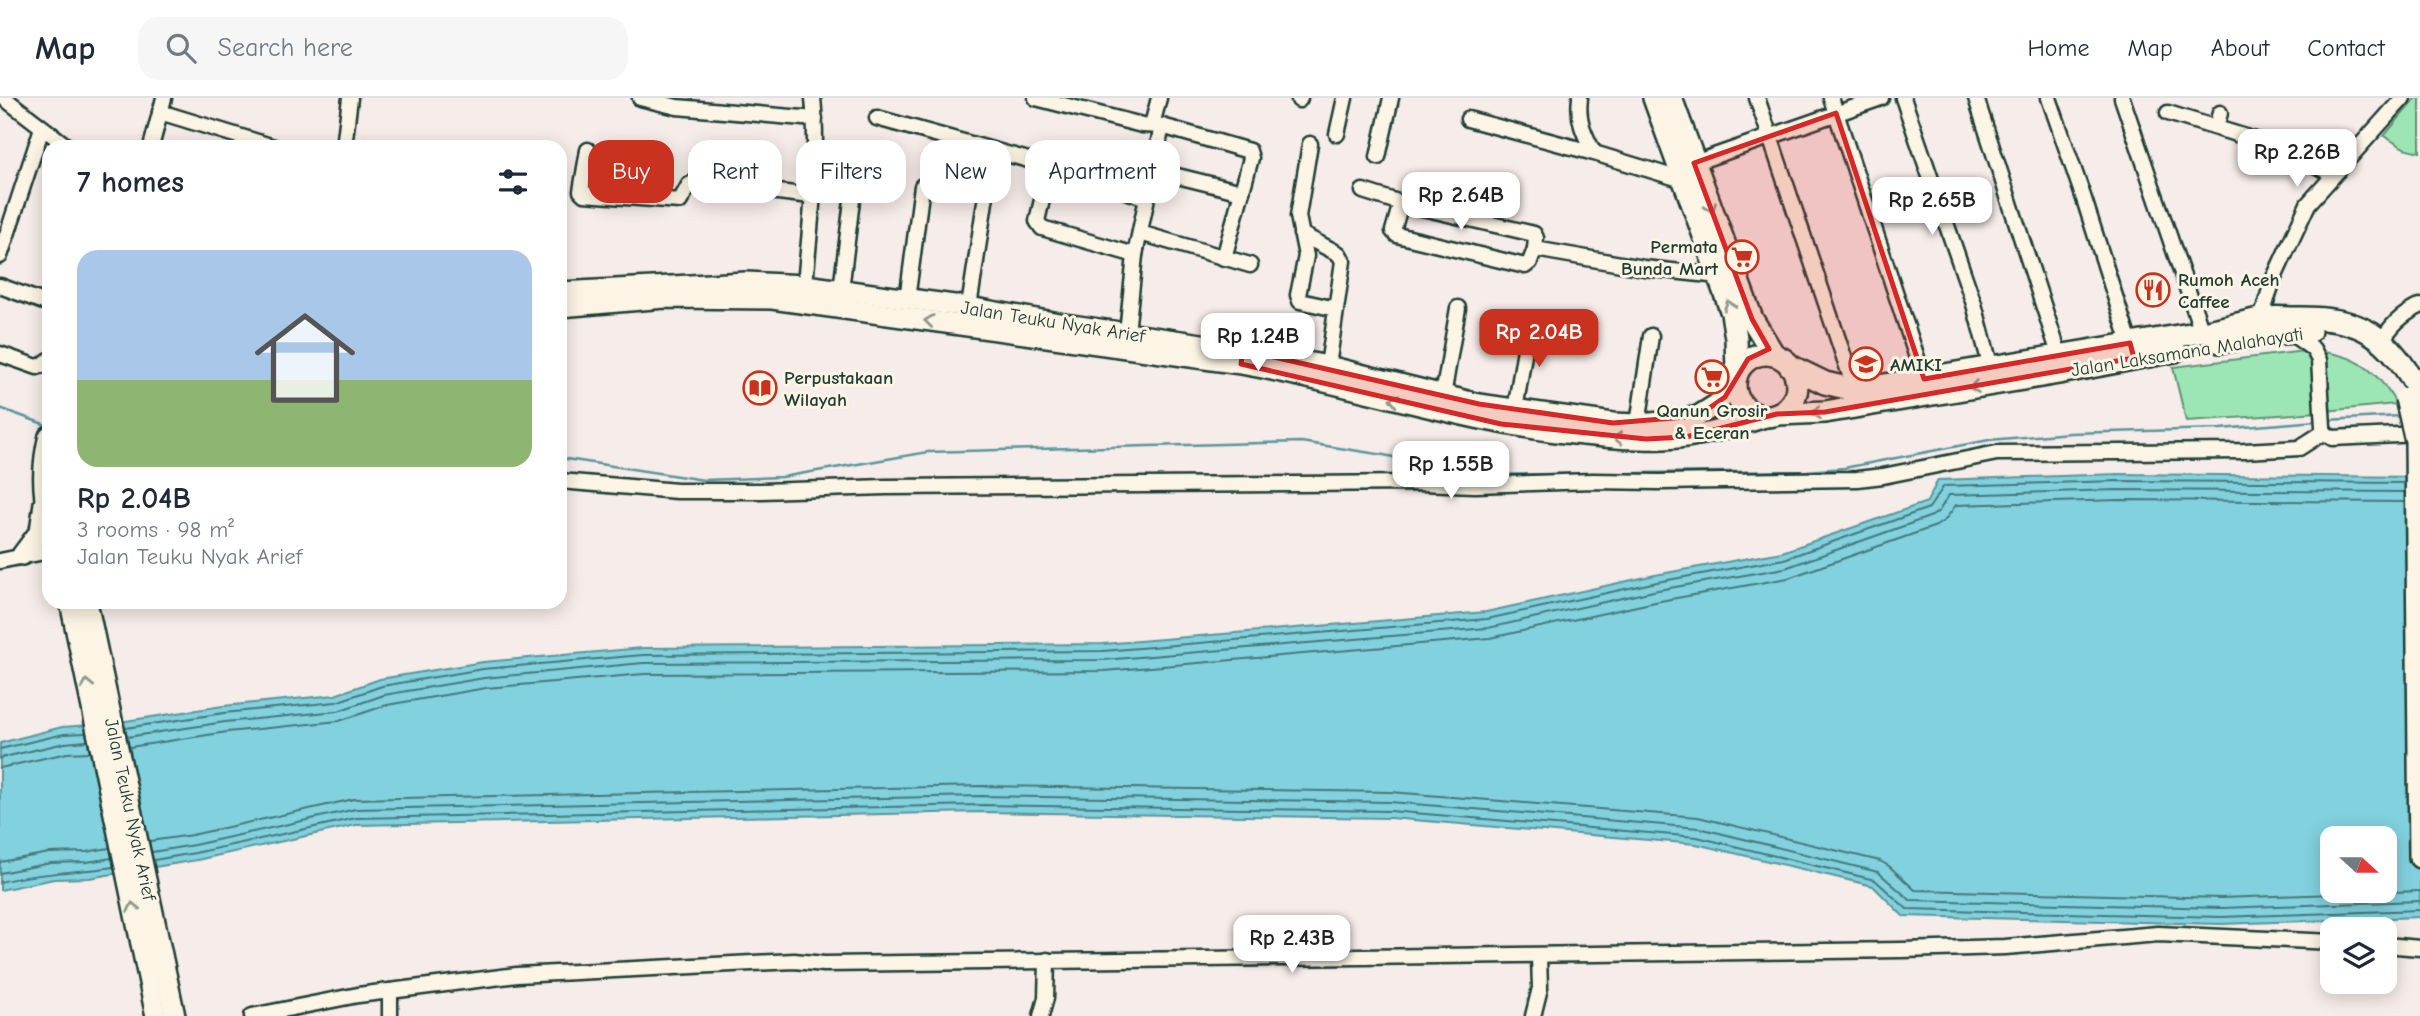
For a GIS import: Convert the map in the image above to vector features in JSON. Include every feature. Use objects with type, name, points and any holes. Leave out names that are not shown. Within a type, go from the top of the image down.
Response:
[{"type":"highway","points":[[1654,98],[1688,171],[1752,319],[1797,381],[1790,404],[1772,415],[1751,412],[1744,407],[1735,391],[1734,320],[1688,171],[1671,98]]},
{"type":"highway","name":"Jalan Laksamana Malahayati","points":[[1772,415],[1825,412],[2132,351],[2261,318],[2334,318],[2366,330],[2398,357],[2413,395],[2418,438],[2420,857]]},
{"type":"highway","name":"Jalan Laksamana Malahayati","points":[[1782,360],[1825,383],[1855,390],[2060,357],[2288,332],[2320,331],[2337,333],[2359,342],[2376,354],[2413,395]]},
{"type":"highway","points":[[1736,377],[1748,359],[1757,355],[1782,360]]},
{"type":"main road","name":"Jalan Teuku Nyak Arief","points":[[567,292],[746,282],[805,285],[969,307],[1127,333],[1242,357],[1444,412],[1501,424],[1602,437],[1686,437],[1772,415]]},
{"type":"main road","name":"Jalan Teuku Nyak Arief","points":[[567,306],[665,298],[772,299],[1328,366],[1443,396],[1515,410],[1639,424],[1698,416],[1717,404],[1736,377]]},
{"type":"main road","points":[[22,555],[31,546],[42,525]]},
{"type":"main road","name":"Jalan Teuku Nyak Arief","points":[[71,609],[156,973],[175,1016]]},
{"type":"main road","name":"Jalan Teuku Nyak Arief","points":[[88,609],[156,973],[156,1016]]},
{"type":"street","points":[[4,98],[58,140]]},
{"type":"street","points":[[345,140],[350,98]]},
{"type":"street","points":[[640,98],[677,107],[815,119]]},
{"type":"street","points":[[813,98],[815,140]]},
{"type":"street","points":[[1036,98],[1249,151],[1251,158],[1224,258]]},
{"type":"street","points":[[1156,140],[1159,98]]},
{"type":"street","points":[[1337,134],[1345,98]]},
{"type":"street","points":[[1378,157],[1391,98]]},
{"type":"street","points":[[1580,98],[1578,110],[1581,129],[1594,153]]},
{"type":"street","points":[[1757,98],[1855,390]]},
{"type":"street","points":[[1831,98],[1924,379]]},
{"type":"street","points":[[1468,119],[1594,153],[1688,171],[1770,136],[1881,98]]},
{"type":"street","points":[[1903,98],[1974,304],[1991,368]]},
{"type":"street","points":[[1976,98],[2060,357]]},
{"type":"street","points":[[2049,98],[2132,351]]},
{"type":"street","points":[[2122,98],[2202,332]]},
{"type":"street","points":[[2261,318],[2290,238],[2312,198],[2403,98]]},
{"type":"street","points":[[153,140],[162,105],[255,140]]},
{"type":"street","points":[[2168,113],[2218,120],[2288,150],[2333,175]]},
{"type":"street","points":[[877,118],[1025,159]]},
{"type":"street","points":[[0,256],[42,128]]},
{"type":"street","points":[[1311,144],[1298,216],[1306,256],[1298,295],[1300,301],[1336,309]]},
{"type":"street","points":[[588,150],[580,191],[588,194]]},
{"type":"street","points":[[1180,177],[1242,192]]},
{"type":"street","points":[[674,201],[680,201],[689,185],[695,181],[796,194]]},
{"type":"street","points":[[1363,191],[1401,203],[1534,234],[1535,249],[1530,262],[1525,265],[1397,235],[1393,231],[1401,203]]},
{"type":"street","points":[[907,300],[920,201]]},
{"type":"street","points":[[805,285],[811,203]]},
{"type":"street","points":[[841,290],[852,203]]},
{"type":"street","points":[[969,307],[985,203]]},
{"type":"street","points":[[1041,203],[1037,221],[1042,228],[1135,255]]},
{"type":"street","points":[[1127,333],[1135,255],[1146,203]]},
{"type":"street","points":[[1140,233],[1251,265]]},
{"type":"street","points":[[1301,234],[1342,256],[1328,366]]},
{"type":"street","points":[[1535,249],[1644,268],[1719,276]]},
{"type":"street","points":[[0,286],[42,301]]},
{"type":"street","points":[[2382,342],[2388,330],[2398,320],[2420,306]]},
{"type":"street","points":[[1443,396],[1458,309]]},
{"type":"street","points":[[1515,410],[1530,324]]},
{"type":"street","points":[[2288,332],[2317,354],[2321,367],[2324,430],[2332,438],[2418,438]]},
{"type":"street","points":[[1639,424],[1651,335]]},
{"type":"street","points":[[0,354],[37,367],[42,365]]},
{"type":"street","points":[[567,482],[677,491],[761,491],[886,487],[1392,483],[1475,485],[1593,481],[1818,480],[1883,477],[1997,453],[2299,448],[2324,430]]},
{"type":"street","points":[[0,561],[42,552]]},
{"type":"street","points":[[252,1016],[390,991],[530,974],[794,961],[824,964],[1047,960],[1540,963],[2005,947],[2158,934],[2320,941]]},
{"type":"street","points":[[2397,945],[2420,948]]},
{"type":"street","points":[[1041,1016],[1046,998],[1047,960]]},
{"type":"street","points":[[1533,1016],[1540,988],[1540,963]]},
{"type":"street","points":[[390,991],[390,1014]]},
{"type":"highlighted area","points":[[1836,113],[1924,379],[2130,343],[2134,358],[1825,412],[1777,414],[1686,437],[1646,439],[1501,424],[1241,364],[1243,350],[1479,404],[1613,423],[1698,416],[1725,397],[1748,359],[1769,349],[1752,319],[1694,163]]},
{"type":"green space","points":[[2416,98],[2420,98],[2420,152],[2404,148],[2384,136]]},
{"type":"green space","points":[[2304,351],[2334,354],[2359,363],[2379,379],[2396,404],[2186,421],[2173,367]]},
{"type":"water","points":[[2118,474],[2420,477],[2420,917],[2320,917],[2320,921],[2221,924],[1903,916],[1873,886],[1696,844],[1390,818],[982,812],[356,825],[197,860],[89,878],[54,879],[0,890],[0,743],[62,727],[106,724],[223,706],[335,695],[380,679],[483,662],[643,648],[1103,644],[1486,612],[1655,575],[1782,552],[1927,502],[1938,480]]},
{"type":"waterway","points":[[0,408],[42,423]]},
{"type":"waterway","points":[[2327,420],[2401,416]]},
{"type":"waterway","points":[[567,459],[704,480],[782,477],[928,452],[1301,442],[1384,455],[1473,475],[1807,471],[1844,468],[1989,440],[2070,433],[2220,429],[2317,421]]},
{"type":"place","name":"Permata Bunda Mart","points":[[1742,257]]},
{"type":"place","name":"Rumoh Aceh Caffee","points":[[2153,290]]},
{"type":"place","name":"AMIKI","points":[[1866,364]]},
{"type":"place","name":"Qanun Grosir & Eceran","points":[[1712,377]]},
{"type":"place","name":"Perpustakaan Wilayah","points":[[760,388]]}]
